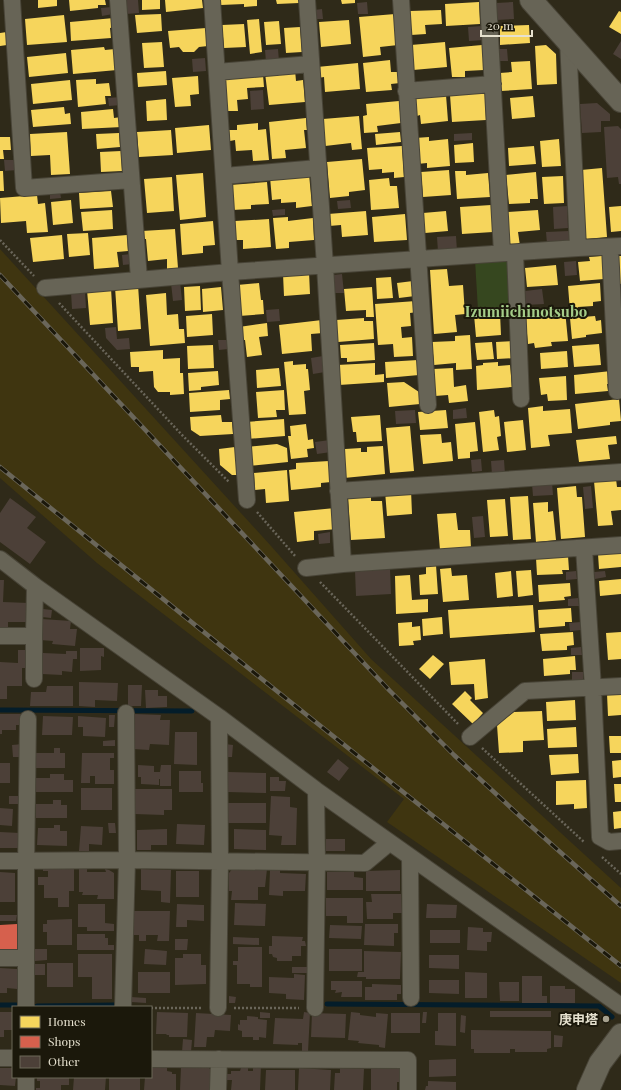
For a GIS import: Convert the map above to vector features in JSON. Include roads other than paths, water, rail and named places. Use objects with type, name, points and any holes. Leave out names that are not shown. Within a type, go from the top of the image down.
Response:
[{"type":"main road","points":[[531,0],[621,100]]},
{"type":"main road","points":[[588,1090],[600,1062],[621,1035]]},
{"type":"street","points":[[12,0],[24,188],[131,180]]},
{"type":"street","points":[[118,0],[139,279]]},
{"type":"street","points":[[212,0],[247,500]]},
{"type":"street","points":[[307,0],[343,564]]},
{"type":"street","points":[[401,0],[428,405]]},
{"type":"street","points":[[488,0],[492,84],[521,399]]},
{"type":"street","points":[[568,41],[578,248]]},
{"type":"street","points":[[217,72],[311,64]]},
{"type":"street","points":[[406,91],[492,84]]},
{"type":"street","points":[[224,176],[318,168]]},
{"type":"street","points":[[45,288],[230,272],[578,248],[616,247],[617,390]]},
{"type":"street","points":[[338,490],[621,472]]},
{"type":"street","points":[[306,568],[343,564],[621,546]]},
{"type":"street","points":[[584,548],[593,688],[600,837],[609,842],[621,841]]},
{"type":"street","points":[[0,559],[35,586],[219,717],[389,843],[621,1006]]},
{"type":"street","points":[[34,679],[35,586]]},
{"type":"street","points":[[0,636],[34,636]]},
{"type":"street","points":[[470,737],[525,691],[621,686]]},
{"type":"street","points":[[124,1006],[127,860],[126,713]]},
{"type":"street","points":[[218,1008],[220,861],[219,717]]},
{"type":"street","points":[[26,1006],[25,958],[28,719]]},
{"type":"street","points":[[315,1008],[317,862],[316,790]]},
{"type":"street","points":[[0,861],[127,860],[365,863],[389,843]]},
{"type":"street","points":[[410,857],[411,998]]},
{"type":"street","points":[[0,958],[25,958]]},
{"type":"street","points":[[0,1058],[12,1058]]},
{"type":"street","points":[[152,1059],[408,1060],[408,1090]]},
{"type":"street","points":[[218,1090],[219,1059]]},
{"type":"street","points":[[26,1078],[26,1090]]},
{"type":"waterway","points":[[0,710],[192,711]]},
{"type":"waterway","points":[[327,1004],[599,1006],[612,1017]]},
{"type":"waterway","points":[[0,1005],[16,1005]]},
{"type":"waterway","points":[[37,1006],[115,1005]]},
{"type":"railway","points":[[0,275],[390,691],[454,755],[621,906]]},
{"type":"railway","points":[[0,467],[273,688],[621,966]]},
{"type":"place","name":"庚申塔","points":[[606,1019]]},
{"type":"district","name":"Izumiichinotsubo","points":[[526,312]]}]
